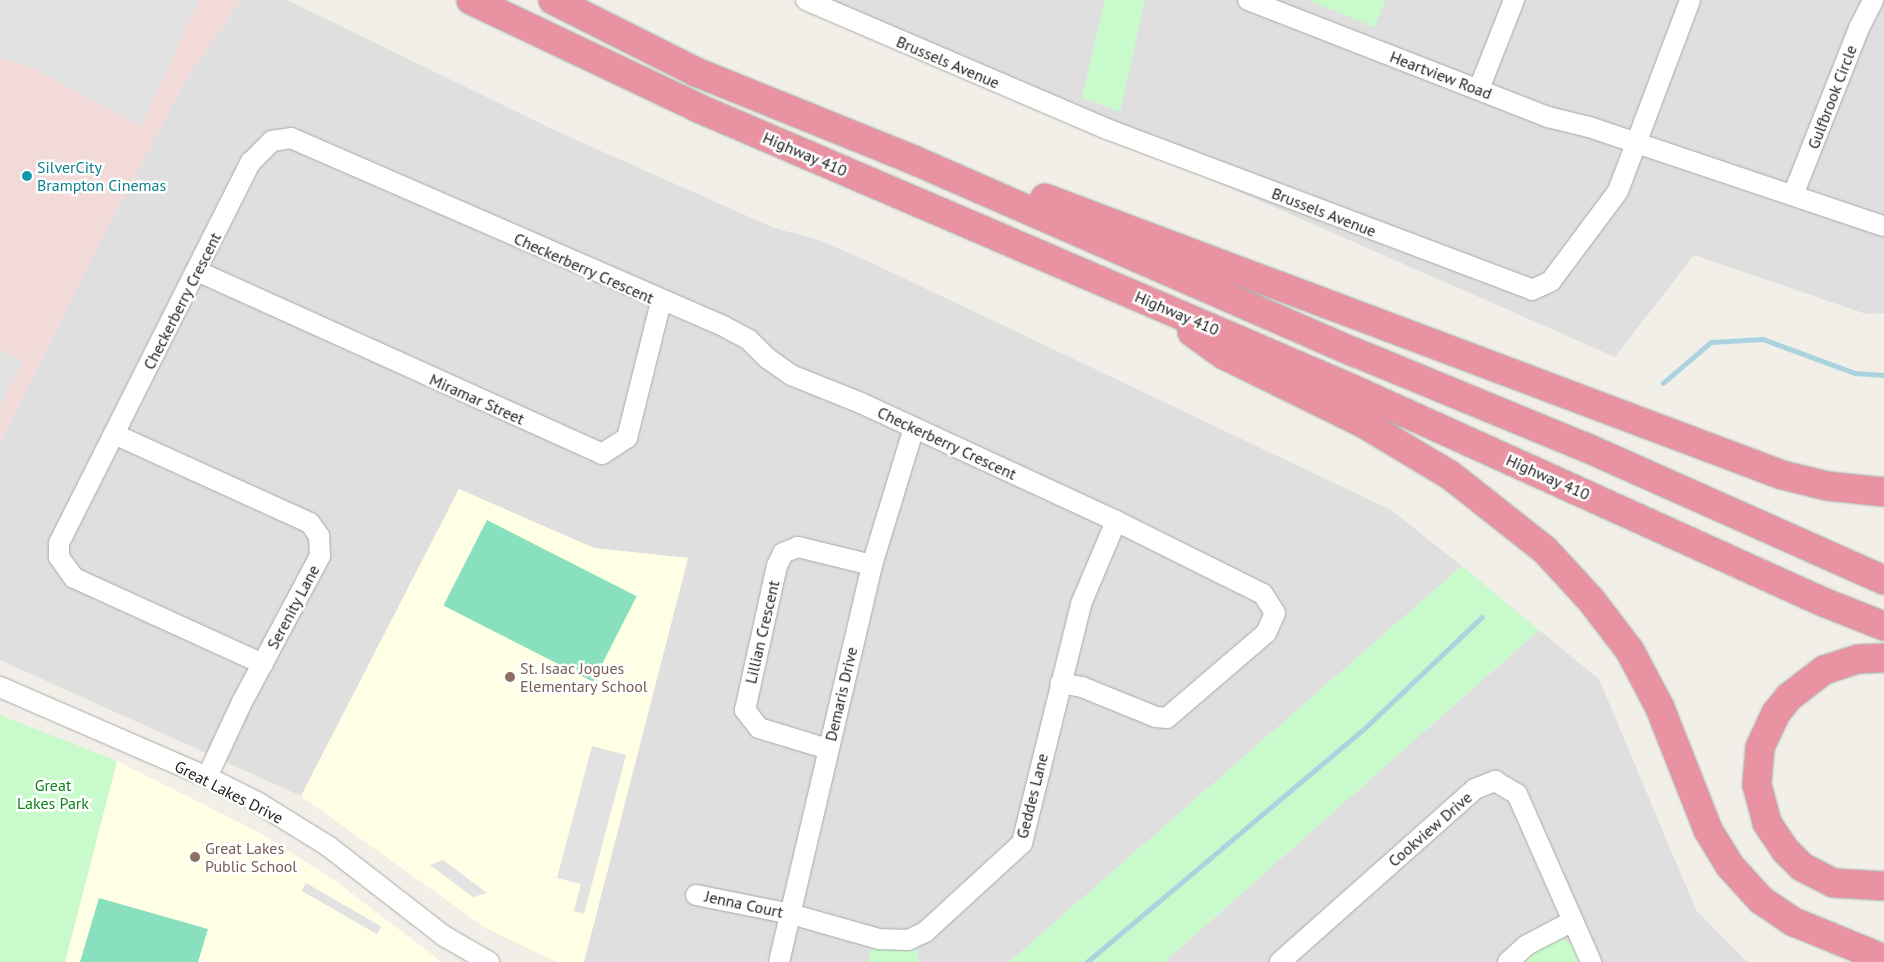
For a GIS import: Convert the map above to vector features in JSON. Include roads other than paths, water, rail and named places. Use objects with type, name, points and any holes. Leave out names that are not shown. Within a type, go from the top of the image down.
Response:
[{"type":"highway","name":"Highway 410","points":[[471,0],[698,108],[1357,391],[1823,602],[1884,626]]},
{"type":"highway","points":[[553,0],[696,72],[916,161],[1354,352],[1585,447],[1884,580]]},
{"type":"highway","points":[[916,161],[981,174],[1782,475],[1827,486],[1884,492]]},
{"type":"highway","points":[[1146,300],[1224,355],[1363,423],[1450,475],[1545,550],[1591,600],[1630,651],[1660,708],[1708,830],[1730,866],[1761,900],[1794,922],[1884,959]]},
{"type":"highway","points":[[1884,658],[1858,659],[1824,670],[1789,697],[1776,713],[1760,748],[1757,785],[1766,823],[1784,850],[1802,866],[1833,883],[1884,886]]},
{"type":"street","name":"Brussels Avenue","points":[[806,0],[1107,129],[1523,289],[1540,288],[1551,281],[1609,206],[1636,143],[1690,0]]},
{"type":"street","name":"Heartview Road","points":[[1248,0],[1548,117],[1636,143]]},
{"type":"street","points":[[1479,89],[1514,0]]},
{"type":"street","name":"Gulfbrook Circle","points":[[1793,195],[1859,28],[1873,0]]},
{"type":"street","name":"Checkerberry Crescent","points":[[263,664],[74,578],[65,569],[59,557],[59,543],[251,162],[272,141],[291,138],[749,340],[772,362],[791,375],[914,428],[1116,521],[1263,594],[1275,613],[1273,623],[1266,633],[1167,718],[1156,717],[1082,687],[1060,683]]},
{"type":"street","points":[[1636,143],[1884,226]]},
{"type":"street","name":"Miramar Street","points":[[197,272],[602,454],[627,438],[661,302]]},
{"type":"street","name":"Demaris Drive","points":[[779,962],[872,566],[914,428]]},
{"type":"street","name":"Serenity Lane","points":[[114,434],[310,523],[319,536],[320,556],[263,664],[207,777]]},
{"type":"street","name":"Geddes Lane","points":[[791,914],[893,941],[908,940],[925,932],[1022,843],[1081,604],[1116,521]]},
{"type":"street","name":"Lillian Crescent","points":[[828,749],[759,728],[745,710],[777,566],[783,553],[798,546],[872,566]]},
{"type":"street","name":"Great Lakes Drive","points":[[0,687],[207,777],[257,802],[328,846],[444,936],[489,962]]},
{"type":"street","name":"Cookview Drive","points":[[1280,962],[1475,789],[1496,781],[1517,794],[1591,962]]},
{"type":"street","name":"Jenna Court","points":[[696,895],[791,914]]},
{"type":"street","points":[[1508,962],[1527,945],[1573,920]]},
{"type":"waterway","points":[[1663,383],[1711,342],[1763,339],[1855,373],[1884,375]]},
{"type":"waterway","points":[[1087,962],[1365,728],[1482,617]]},
{"type":"place","name":"SilverCity Brampton Cinemas","points":[[27,176]]},
{"type":"place","name":"St. Isaac Jogues Elementary School","points":[[510,677]]},
{"type":"place","name":"Great Lakes Public School","points":[[195,857]]},
{"type":"park label","name":"Great Lakes Park","points":[[53,794]]}]
